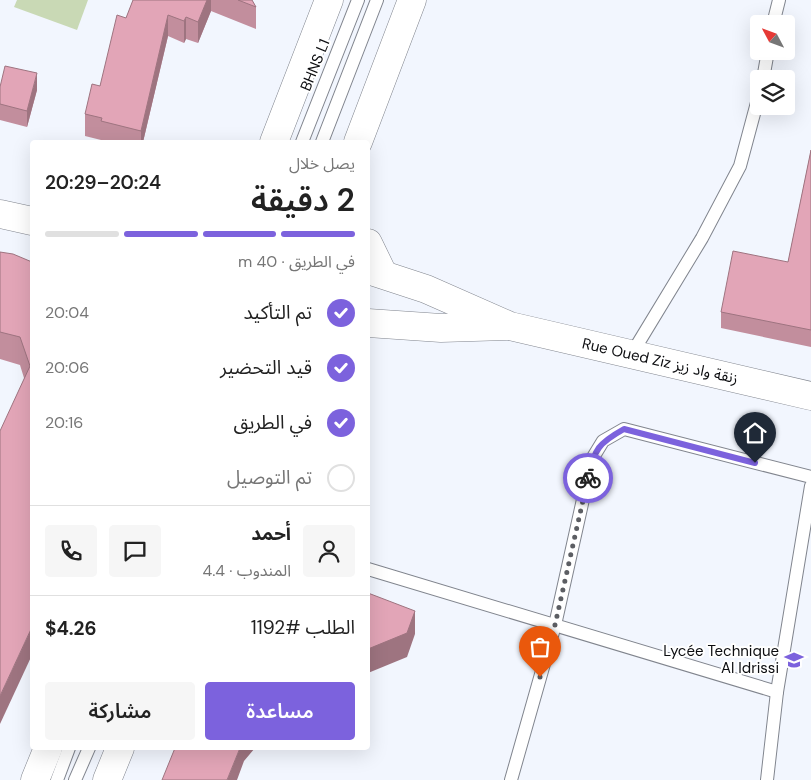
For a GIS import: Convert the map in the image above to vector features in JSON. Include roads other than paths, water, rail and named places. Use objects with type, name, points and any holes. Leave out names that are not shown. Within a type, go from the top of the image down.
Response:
[{"type":"street","points":[[275,140],[329,0]]},
{"type":"street","points":[[359,140],[412,0]]},
{"type":"street","points":[[0,214],[30,221]]},
{"type":"street","points":[[370,251],[375,272]]},
{"type":"street","name":"Rue Oued Ziz زنقة واد زيز","points":[[375,272],[426,289],[510,326],[811,396]]},
{"type":"street","name":"Rue Oued Ziz زنقة واد زيز","points":[[370,323],[441,328],[510,326]]},
{"type":"street","points":[[35,780],[47,750]]},
{"type":"street","points":[[107,780],[119,750]]},
{"type":"lane","name":"BHNS L1","points":[[303,140],[358,0]]},
{"type":"lane","points":[[323,140],[377,0]]},
{"type":"lane","points":[[775,15],[779,0]]},
{"type":"lane","points":[[631,355],[702,238],[740,166],[754,115]]},
{"type":"lane","points":[[511,780],[555,625],[592,459],[604,440],[624,429],[811,477]]},
{"type":"lane","points":[[767,780],[777,692],[811,486]]},
{"type":"lane","points":[[370,570],[777,692]]},
{"type":"lane","points":[[57,780],[68,750]]},
{"type":"lane","points":[[76,780],[88,750]]},
{"type":"place","name":"Lycée Technique Al Idrissi","points":[[794,660]]}]
